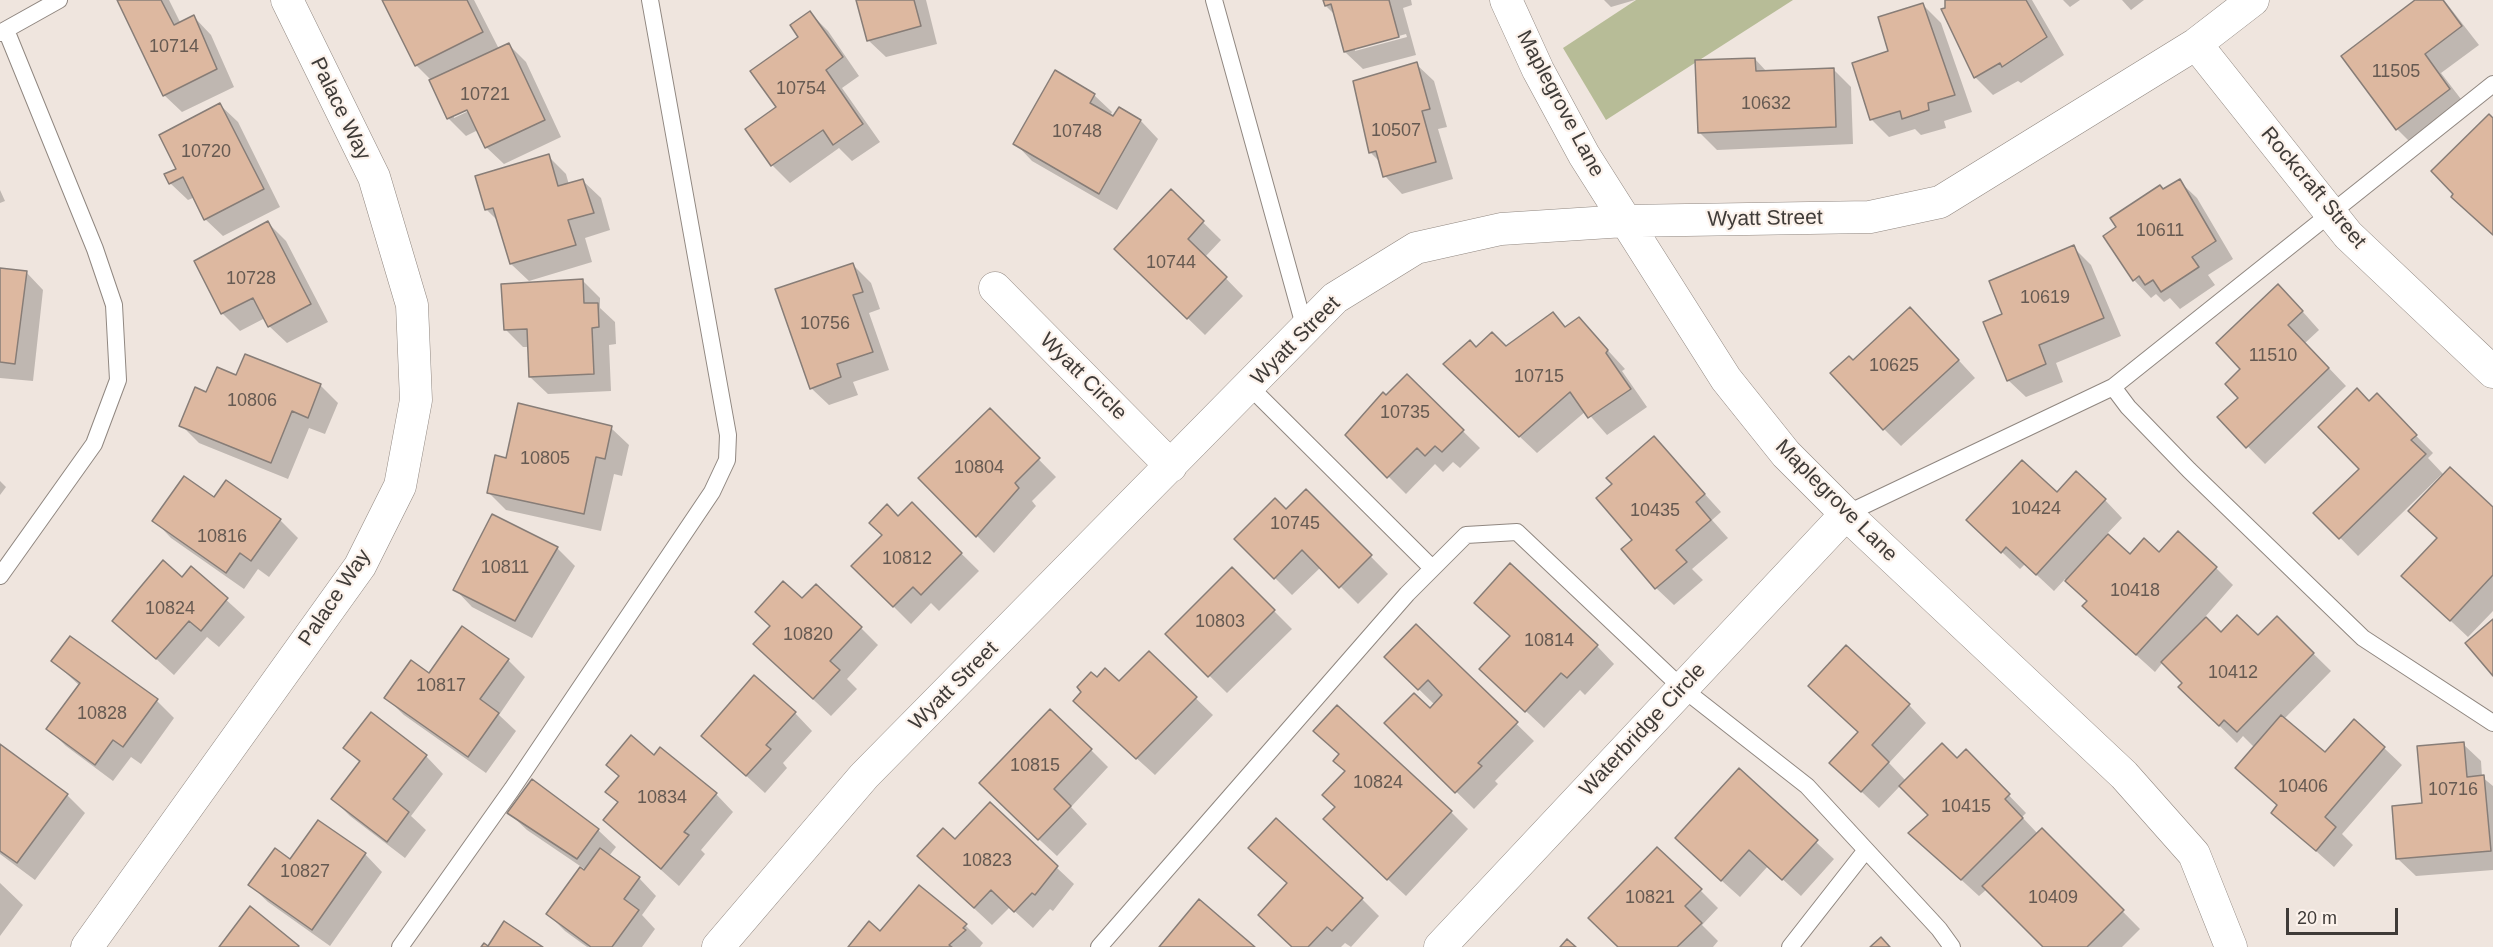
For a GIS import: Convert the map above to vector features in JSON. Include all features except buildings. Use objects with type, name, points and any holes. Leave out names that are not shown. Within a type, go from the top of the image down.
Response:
[{"type":"street","name":"Palace Way","points":[[87,947],[360,566],[400,486],[416,400],[412,305],[374,177],[286,0]]},
{"type":"street","name":"Maplegrove Lane","points":[[1506,0],[1538,70],[1625,221],[1726,379],[1786,454],[1846,514],[2132,784],[2194,854],[2231,947]]},
{"type":"street","name":"Wyatt Street","points":[[718,947],[864,776],[1335,298],[1416,248],[1501,229],[1625,221],[1870,217],[1940,202],[2196,44],[2253,0]]},
{"type":"street","name":"Rockcraft Street","points":[[2196,44],[2348,235],[2493,372]]},
{"type":"street","name":"Wyatt Circle","points":[[995,288],[1170,466]]},
{"type":"street","name":"Waterbridge Circle","points":[[1440,947],[1846,514]]},
{"type":"lane","points":[[0,576],[94,444],[118,380],[114,305],[94,249],[3,32],[59,0]]},
{"type":"lane","points":[[400,947],[512,789],[712,492],[727,460],[728,435],[650,0]]},
{"type":"lane","points":[[1214,0],[1305,329]]},
{"type":"lane","points":[[1846,514],[2113,387],[2493,84]]},
{"type":"lane","points":[[1249,387],[1432,568]]},
{"type":"lane","points":[[2113,387],[2128,407],[2189,470],[2363,638],[2493,723]]},
{"type":"lane","points":[[1099,947],[1432,568],[1466,535],[1517,532],[1682,688],[1807,786],[1939,929],[1952,947]]},
{"type":"lane","points":[[1790,947],[1866,850]]},
{"type":"green space","points":[[1636,0],[1793,0],[1606,120],[1563,48]]}]
